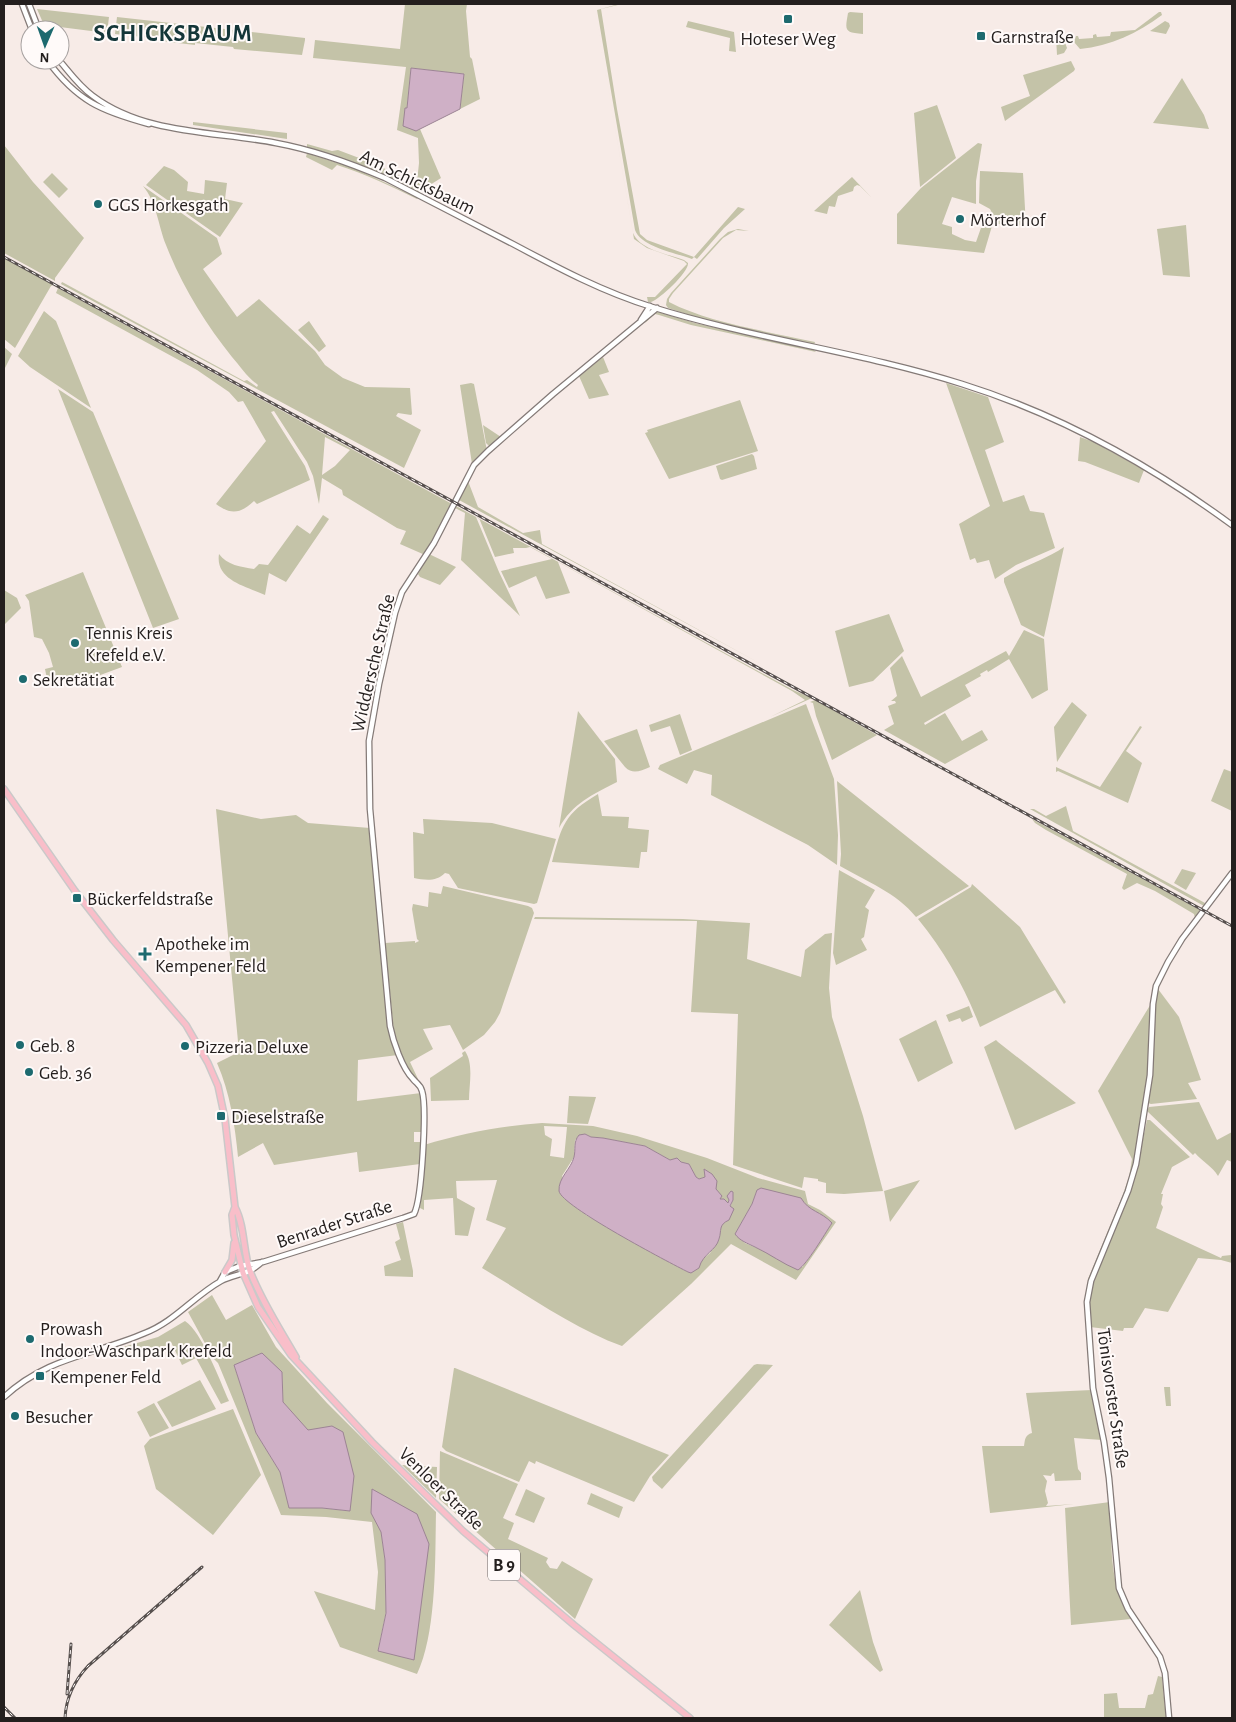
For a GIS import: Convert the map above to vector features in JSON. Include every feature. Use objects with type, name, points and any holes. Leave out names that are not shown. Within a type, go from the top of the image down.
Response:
[{"type":"main road","points":[[4,789],[75,891],[113,940],[186,1025],[208,1063],[218,1086],[225,1119],[235,1207],[232,1216],[234,1236],[232,1260],[225,1272]]},
{"type":"main road","name":"Venloer Straße","points":[[235,1207],[239,1215],[250,1271],[261,1297],[300,1364]]},
{"type":"main road","name":"Venloer Straße","points":[[234,1236],[240,1266],[258,1307],[286,1349],[324,1393],[463,1531],[574,1625],[690,1718]]},
{"type":"street","points":[[22,4],[28,20]]},
{"type":"street","points":[[30,4],[36,20]]},
{"type":"street","name":"Am Schicksbaum","points":[[56,70],[69,85],[102,109],[154,126],[282,144],[314,152],[362,168],[385,178],[576,277],[638,302],[740,332],[921,372],[1032,408],[1086,433],[1139,462],[1188,493],[1232,525]]},
{"type":"street","name":"Am Schicksbaum","points":[[66,70],[74,80],[94,97],[124,112],[172,128]]},
{"type":"street","points":[[640,322],[650,306]]},
{"type":"street","name":"Widdersche Straße","points":[[414,1214],[418,1206],[420,1190],[425,1110],[420,1084],[413,1080],[401,1058],[393,1040],[390,1026],[369,779],[369,742],[372,721],[395,613],[402,592],[434,543],[474,465],[553,394],[657,308]]},
{"type":"street","name":"Tönisvorster Straße","points":[[1169,1718],[1165,1672],[1160,1657],[1128,1609],[1119,1588],[1116,1570],[1110,1478],[1093,1388],[1087,1302],[1091,1282],[1128,1191],[1136,1164],[1150,1075],[1155,990],[1171,955],[1232,873]]},
{"type":"street","name":"Benrader Straße","points":[[225,1272],[240,1266],[263,1262],[414,1214]]},
{"type":"street","name":"Benrader Straße","points":[[220,1281],[250,1271],[263,1262]]},
{"type":"street","points":[[4,1398],[20,1383],[34,1374],[89,1352],[145,1334],[162,1325],[220,1281],[225,1272]]},
{"type":"green space","points":[[405,4],[467,4],[470,57],[480,99],[460,109],[464,74],[411,68],[406,108],[416,131],[420,129],[441,178],[422,190],[420,194],[339,158],[307,148],[307,144],[332,151],[338,150],[375,164],[415,183],[417,182],[419,163],[418,138],[397,130],[406,67],[313,58],[315,40],[400,49]]},
{"type":"green space","points":[[619,4],[622,4],[601,9],[640,234],[647,240],[694,257],[692,259],[651,245],[644,241],[635,230],[597,10]]},
{"type":"green space","points":[[37,9],[109,17],[107,33],[70,28],[70,20],[42,20]]},
{"type":"green space","points":[[595,12],[633,233],[642,244],[684,260],[688,263],[684,272],[673,285],[651,302],[648,302],[647,297],[655,297],[687,264],[684,261],[647,248],[634,239]]},
{"type":"green space","points":[[1159,12],[1162,15],[1153,22],[1113,42],[1080,49],[1074,42],[1076,36],[1079,39],[1093,38],[1093,35],[1096,34],[1097,37],[1110,36],[1111,32],[1135,30]]},
{"type":"green space","points":[[848,13],[863,13],[863,34],[847,30]]},
{"type":"green space","points":[[117,17],[305,38],[305,40],[302,55],[161,41],[161,39],[115,34]]},
{"type":"green space","points":[[688,21],[734,32],[736,52],[729,51],[730,38],[686,27]]},
{"type":"green space","points":[[1165,21],[1170,26],[1166,34],[1150,31]]},
{"type":"green space","points":[[1056,37],[1063,37],[1067,48],[1064,53],[1057,55]]},
{"type":"green space","points":[[1071,61],[1075,69],[1074,71],[1005,121],[1001,107],[1030,96],[1023,75]]},
{"type":"green space","points":[[1182,78],[1204,115],[1209,129],[1153,123]]},
{"type":"green space","points":[[937,105],[956,158],[920,187],[914,113]]},
{"type":"green space","points":[[193,122],[287,133],[287,139],[193,125]]},
{"type":"green space","points":[[978,143],[982,144],[976,181],[976,204],[952,197],[942,224],[952,227],[952,234],[965,240],[976,242],[982,225],[992,226],[984,253],[897,244],[897,214],[921,188]]},
{"type":"green space","points":[[4,145],[33,182],[84,238],[55,278],[55,281],[4,253]]},
{"type":"green space","points":[[307,153],[356,169],[418,198],[378,180],[337,165],[332,170],[306,157]]},
{"type":"green space","points":[[164,166],[174,170],[188,182],[187,191],[204,194],[205,180],[227,183],[225,199],[243,203],[220,237],[146,185]]},
{"type":"green space","points":[[980,171],[1023,173],[1026,226],[998,224],[990,209],[979,203]]},
{"type":"green space","points":[[52,173],[68,189],[59,198],[43,182]]},
{"type":"green space","points":[[852,177],[871,197],[857,185],[853,191],[838,196],[835,207],[829,206],[827,214],[814,211]]},
{"type":"green space","points":[[143,186],[217,238],[222,254],[203,269],[237,317],[259,299],[315,351],[325,365],[343,378],[365,387],[410,388],[412,414],[398,413],[396,416],[421,430],[404,468],[61,284],[62,282],[64,283],[257,387],[258,385],[250,379],[232,357],[195,304],[172,260],[157,214]]},
{"type":"green space","points":[[738,207],[745,209],[724,228],[697,259],[694,257]]},
{"type":"green space","points":[[1186,225],[1190,277],[1163,275],[1157,229]]},
{"type":"green space","points":[[738,229],[749,231],[736,230],[723,238],[673,293],[669,302],[702,316],[815,342],[814,345],[723,326],[668,308],[666,305],[671,293],[720,239],[728,232]]},
{"type":"green space","points":[[4,258],[53,285],[15,348],[4,339]]},
{"type":"green space","points":[[58,288],[452,504],[425,555],[400,544],[406,531],[397,528],[343,495],[342,490],[322,478],[319,504],[313,476],[307,462],[274,411],[271,412],[305,466],[310,480],[257,504],[254,501],[240,511],[221,508],[216,504],[266,441],[243,401],[238,402],[229,392],[197,370],[56,293]],"holes":[[[325,437],[350,450],[335,466],[322,475]]]},
{"type":"green space","points":[[44,311],[56,321],[91,408],[30,367],[18,356]]},
{"type":"green space","points":[[658,312],[695,323],[816,352],[691,325],[655,314],[645,323],[650,316]]},
{"type":"green space","points":[[309,321],[326,346],[319,352],[298,330]]},
{"type":"green space","points":[[4,347],[12,354],[4,370]]},
{"type":"green space","points":[[603,357],[609,372],[599,375],[609,395],[589,399],[579,376]]},
{"type":"green space","points":[[946,383],[988,397],[1004,442],[985,450],[1003,502],[1024,495],[1030,511],[1044,513],[1055,548],[1016,565],[995,579],[989,560],[977,563],[975,558],[970,560],[959,524],[990,506]]},
{"type":"green space","points":[[474,384],[487,451],[472,464],[460,385]]},
{"type":"green space","points":[[58,389],[93,412],[179,619],[153,628]]},
{"type":"green space","points":[[740,400],[758,451],[669,479],[645,433],[648,432],[647,430]]},
{"type":"green space","points":[[483,425],[501,437],[490,447],[486,443]]},
{"type":"green space","points":[[1080,437],[1094,442],[1144,470],[1139,483],[1078,461]]},
{"type":"green space","points":[[752,454],[757,469],[720,479],[716,466]]},
{"type":"green space","points":[[468,481],[478,507],[523,533],[540,530],[542,544],[796,683],[459,500]]},
{"type":"green space","points":[[456,506],[476,517],[520,616],[461,560],[465,513],[455,508]]},
{"type":"green space","points":[[323,515],[329,519],[286,582],[269,573],[265,595],[233,581],[222,570],[219,563],[219,554],[226,561],[239,566],[254,569],[259,564],[268,565],[297,525],[310,534]]},
{"type":"green space","points":[[479,519],[558,562],[570,593],[546,599],[536,576],[509,588],[501,571],[552,559],[530,547],[513,548],[514,553],[495,557]]},
{"type":"green space","points":[[1064,547],[1044,637],[1021,625],[1004,578]]},
{"type":"green space","points":[[429,554],[456,567],[440,585],[420,577],[418,574]]},
{"type":"green space","points":[[561,564],[793,690],[812,698],[770,717],[805,700],[792,691]]},
{"type":"green space","points":[[83,572],[122,667],[95,677],[47,679],[45,669],[53,667],[42,639],[34,637],[29,601],[25,595]]},
{"type":"green space","points":[[4,590],[17,598],[21,608],[4,625]]},
{"type":"green space","points":[[889,614],[904,651],[873,681],[849,687],[835,631]]},
{"type":"green space","points":[[1024,630],[1044,639],[1048,690],[1032,699],[1009,659],[988,672],[987,670],[980,674],[981,676],[965,685],[971,696],[924,723],[925,725],[945,713],[962,741],[982,730],[988,740],[945,764],[884,730],[894,724],[888,706],[896,703],[891,701],[897,696],[890,668],[902,656],[921,697],[1006,651],[1009,656]]},
{"type":"green space","points":[[815,700],[877,735],[832,760],[813,703],[810,702]]},
{"type":"green space","points":[[1072,702],[1087,715],[1057,762],[1054,727]]},
{"type":"green space","points":[[806,704],[834,779],[838,835],[837,865],[808,845],[711,795],[712,775],[694,770],[687,784],[658,769],[660,765]]},
{"type":"green space","points":[[578,711],[615,759],[617,782],[584,800],[570,812],[559,828]]},
{"type":"green space","points":[[680,714],[692,750],[680,755],[670,726],[651,732],[649,725]]},
{"type":"green space","points":[[1140,726],[1142,727],[1126,751],[1142,763],[1128,803],[1058,771],[1056,772],[1056,767],[1100,787]]},
{"type":"green space","points":[[637,729],[650,767],[634,772],[625,767],[604,741]]},
{"type":"green space","points":[[1224,769],[1232,772],[1232,811],[1211,801]]},
{"type":"green space","points":[[837,781],[969,886],[916,917],[890,894],[840,866]]},
{"type":"green space","points":[[598,794],[602,816],[629,817],[628,828],[649,830],[647,852],[641,852],[639,868],[552,862],[566,822],[578,808]]},
{"type":"green space","points":[[1066,806],[1073,831],[1205,903],[1204,906],[1030,809],[1034,809],[1046,816]]},
{"type":"green space","points":[[216,809],[261,819],[296,815],[308,823],[370,828],[388,1023],[398,1055],[358,1060],[357,1101],[421,1093],[421,1132],[414,1132],[414,1142],[420,1142],[420,1164],[359,1172],[357,1152],[274,1165],[263,1143],[238,1157],[231,1109],[217,1063],[239,1052]]},
{"type":"green space","points":[[423,819],[492,823],[556,839],[537,903],[534,904],[458,888],[449,874],[445,873],[434,879],[414,878],[413,832],[424,834]]},
{"type":"green space","points":[[1032,819],[1200,910],[1195,918],[1194,914],[1155,891],[1137,883],[1124,890],[1122,888],[1127,874],[1046,830]]},
{"type":"green space","points":[[1182,869],[1196,873],[1186,890],[1174,883]]},
{"type":"green space","points":[[839,870],[875,890],[865,907],[869,910],[864,937],[861,939],[867,950],[836,965],[833,953]]},
{"type":"green space","points":[[972,884],[1020,927],[1066,1002],[1064,1004],[1055,990],[980,1027],[954,971],[918,919],[971,887]]},
{"type":"green space","points":[[443,886],[528,906],[532,908],[534,913],[500,1013],[495,1022],[484,1035],[463,1050],[450,1025],[423,1029],[433,1049],[410,1062],[418,1079],[416,1081],[399,1051],[394,1033],[385,943],[415,941],[415,943],[419,941],[417,939],[412,909],[413,904],[428,907],[429,892],[441,894]]},
{"type":"green space","points":[[535,917],[683,919],[750,923],[747,959],[801,977],[805,950],[825,934],[832,933],[829,988],[832,1017],[863,1116],[883,1191],[844,1194],[826,1193],[826,1183],[818,1181],[818,1179],[804,1177],[802,1188],[733,1165],[738,1014],[691,1012],[697,921],[534,919]]},
{"type":"green space","points":[[1158,989],[1179,1017],[1201,1080],[1188,1083],[1197,1099],[1148,1103],[1155,1002]]},
{"type":"green space","points":[[1152,1002],[1148,1071],[1132,1173],[1090,1282],[1088,1282],[1122,1197],[1129,1177],[1132,1159],[1098,1091]]},
{"type":"green space","points":[[969,1006],[973,1017],[962,1022],[960,1018],[949,1022],[946,1015]]},
{"type":"green space","points":[[936,1020],[953,1063],[918,1082],[899,1039]]},
{"type":"green space","points":[[996,1040],[1076,1103],[1015,1130],[984,1047]]},
{"type":"green space","points":[[465,1051],[470,1068],[469,1100],[431,1101],[430,1078],[463,1056],[462,1053]]},
{"type":"green space","points":[[569,1096],[596,1097],[588,1124],[567,1123]]},
{"type":"green space","points":[[1199,1102],[1217,1140],[1232,1132],[1232,1162],[1227,1160],[1218,1176],[1147,1111],[1149,1107]]},
{"type":"green space","points":[[1147,1120],[1150,1120],[1190,1157],[1172,1167],[1161,1194],[1163,1194],[1161,1204],[1163,1207],[1156,1228],[1221,1258],[1222,1256],[1231,1255],[1232,1252],[1232,1263],[1198,1258],[1168,1312],[1145,1308],[1133,1328],[1124,1328],[1123,1331],[1090,1327],[1089,1306],[1092,1286],[1134,1180]]},
{"type":"green space","points":[[527,1124],[593,1126],[637,1136],[707,1158],[758,1178],[805,1191],[808,1204],[836,1222],[796,1280],[731,1244],[691,1284],[622,1346],[569,1321],[482,1268],[506,1228],[486,1220],[497,1180],[456,1181],[457,1198],[475,1208],[468,1236],[455,1235],[453,1198],[424,1200],[424,1210],[420,1208],[424,1145],[497,1128]],"holes":[[[544,1126],[567,1127],[564,1158],[550,1156],[552,1139],[545,1135]],[[585,1134],[591,1137],[645,1146],[670,1160],[689,1164],[699,1179],[705,1177],[705,1171],[712,1174],[716,1189],[721,1196],[720,1199],[728,1203],[729,1200],[733,1200],[721,1226],[719,1240],[710,1253],[688,1272],[586,1215],[562,1176],[574,1157],[575,1140]],[[757,1190],[806,1207],[829,1220],[814,1251],[802,1267],[745,1243],[735,1234],[752,1204]]]},
{"type":"green space","points":[[920,1180],[890,1222],[884,1191]]},
{"type":"green space","points":[[403,1222],[413,1277],[385,1276],[384,1266],[401,1260],[395,1242],[400,1239],[396,1224]]},
{"type":"green space","points":[[212,1295],[226,1320],[252,1305],[276,1347],[327,1403],[436,1512],[432,1616],[424,1657],[417,1674],[340,1647],[314,1591],[375,1610],[378,1572],[372,1522],[281,1515],[218,1363],[213,1358],[188,1312]],"holes":[[[234,1365],[282,1372],[283,1402],[308,1431],[332,1426],[350,1511],[289,1507],[280,1472],[256,1433]],[[381,1532],[413,1660],[378,1650],[386,1612],[385,1560]]]},
{"type":"green space","points":[[185,1321],[198,1335],[229,1401],[221,1404],[196,1358],[182,1365],[171,1342],[149,1352],[136,1350],[118,1355],[116,1349],[158,1337]]},
{"type":"green space","points":[[754,1365],[773,1365],[662,1489],[653,1481],[652,1477]]},
{"type":"green space","points":[[454,1368],[669,1455],[650,1476],[634,1502],[536,1461],[535,1464],[529,1461],[519,1482],[446,1451],[442,1447]]},
{"type":"green space","points":[[200,1380],[216,1409],[172,1427],[157,1402]]},
{"type":"green space","points":[[1164,1387],[1170,1387],[1171,1406],[1166,1406]]},
{"type":"green space","points":[[1092,1390],[1102,1440],[1074,1438],[1081,1480],[1055,1481],[1054,1473],[1051,1476],[1043,1475],[1047,1481],[1045,1491],[1048,1503],[1046,1506],[1074,1504],[990,1513],[982,1446],[1024,1446],[1025,1439],[1032,1433],[1026,1393]]},
{"type":"green space","points":[[154,1403],[169,1428],[150,1437],[137,1412]]},
{"type":"green space","points":[[233,1409],[261,1475],[213,1535],[156,1489],[144,1446],[150,1439]]},
{"type":"green space","points":[[440,1451],[518,1484],[503,1518],[514,1523],[508,1539],[548,1558],[546,1562],[550,1568],[557,1569],[562,1561],[593,1579],[575,1619],[439,1499]]},
{"type":"green space","points":[[402,1465],[437,1467],[436,1498]]},
{"type":"green space","points":[[526,1489],[545,1498],[534,1523],[515,1515]]},
{"type":"green space","points":[[591,1493],[623,1507],[619,1518],[587,1504]]},
{"type":"green space","points":[[1110,1502],[1111,1548],[1115,1578],[1118,1592],[1131,1619],[1071,1625],[1065,1508]]},
{"type":"green space","points":[[860,1590],[873,1642],[883,1670],[880,1672],[829,1625]]},
{"type":"green space","points":[[1158,1676],[1162,1677],[1166,1718],[1104,1718],[1104,1694],[1117,1693],[1119,1708],[1145,1708],[1148,1695],[1153,1694]]},
{"type":"shaded area","points":[[411,68],[464,74],[460,109],[416,131],[403,126],[405,108],[407,108]]},
{"type":"shaded area","points":[[585,1134],[591,1137],[645,1146],[670,1160],[677,1158],[681,1162],[689,1164],[699,1179],[705,1177],[704,1169],[712,1174],[717,1181],[716,1189],[722,1196],[720,1199],[724,1199],[728,1203],[727,1196],[731,1191],[733,1192],[733,1200],[730,1206],[734,1209],[729,1220],[722,1226],[717,1243],[703,1259],[699,1268],[691,1273],[677,1267],[596,1221],[564,1198],[559,1191],[560,1182],[575,1154],[577,1138],[579,1135]]},
{"type":"shaded area","points":[[761,1188],[801,1198],[811,1209],[832,1223],[811,1255],[798,1270],[744,1242],[735,1234],[752,1204],[757,1190]]},
{"type":"shaded area","points":[[262,1353],[282,1372],[283,1402],[308,1430],[332,1426],[343,1432],[354,1476],[350,1511],[322,1508],[289,1508],[280,1472],[256,1433],[234,1365]]},
{"type":"shaded area","points":[[372,1489],[417,1514],[429,1544],[414,1660],[378,1651],[386,1613],[385,1560],[381,1532],[371,1513]]},
{"type":"railway","points":[[4,257],[1232,926]]},
{"type":"railway","points":[[65,1718],[72,1690],[88,1666],[202,1567]]},
{"type":"railway","points":[[67,1694],[71,1644]]},
{"type":"railway","points":[[4,1707],[15,1718]]},
{"type":"place","name":"Hoteser Weg","points":[[788,19]]},
{"type":"place","name":"Garnstraße","points":[[981,36]]},
{"type":"place","name":"GGS Horkesgath","points":[[98,204]]},
{"type":"place","name":"Mörterhof","points":[[960,219]]},
{"type":"place","name":"Tennis Kreis Krefeld e.V.","points":[[75,643]]},
{"type":"place","name":"Sekretätiat","points":[[23,679]]},
{"type":"place","name":"Bückerfeldstraße","points":[[77,898]]},
{"type":"place","name":"Apotheke im Kempener Feld","points":[[145,954]]},
{"type":"place","name":"Geb. 8","points":[[20,1045]]},
{"type":"place","name":"Pizzeria Deluxe","points":[[185,1046]]},
{"type":"place","name":"Geb. 36","points":[[29,1072]]},
{"type":"place","name":"Dieselstraße","points":[[221,1116]]},
{"type":"place","name":"Prowash Indoor-Waschpark Krefeld","points":[[30,1339]]},
{"type":"place","name":"Kempener Feld","points":[[40,1376]]},
{"type":"place","name":"Besucher","points":[[15,1416]]},
{"type":"district","name":"SCHICKSBAUM","points":[[173,33]]}]
